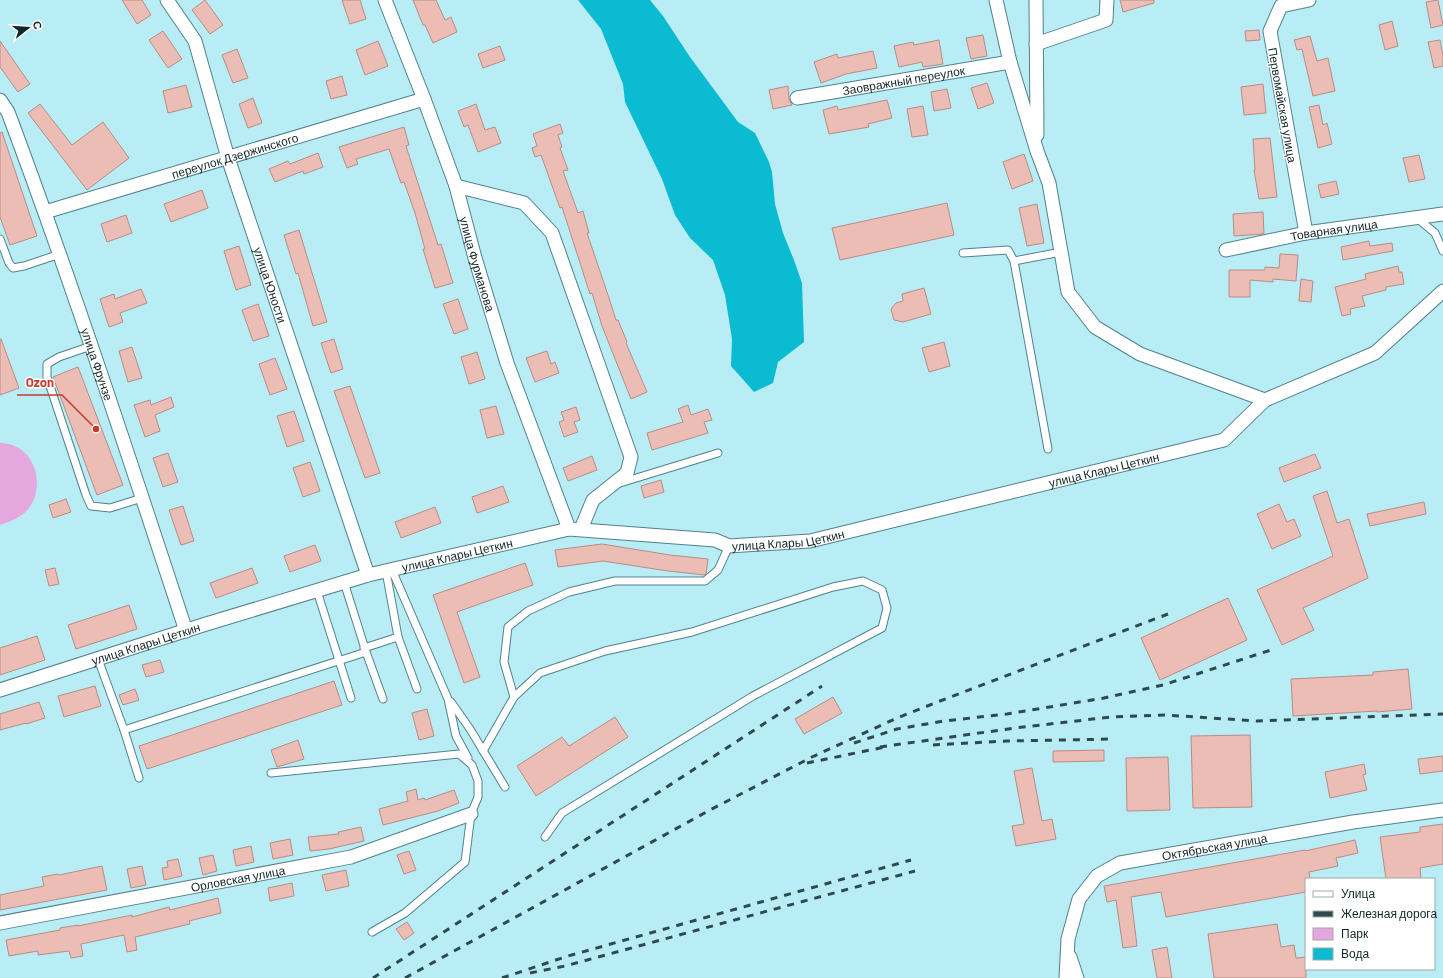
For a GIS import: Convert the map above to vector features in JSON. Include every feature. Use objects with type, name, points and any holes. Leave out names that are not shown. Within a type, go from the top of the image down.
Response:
[{"type":"street","name":"улица Юности","points":[[167,0],[195,41],[228,158],[368,575]]},
{"type":"street","name":"улица Фурманова","points":[[385,0],[456,186],[475,258],[507,363],[575,529]]},
{"type":"street","points":[[996,0],[1010,62],[1037,151],[1049,183],[1068,292],[1095,327],[1140,354],[1265,400]]},
{"type":"street","points":[[1036,0],[1037,151]]},
{"type":"street","points":[[1036,44],[1106,20],[1107,0]]},
{"type":"street","name":"Первомайская улица","points":[[1306,233],[1270,31],[1281,6],[1308,0]]},
{"type":"street","name":"Заовражный переулок","points":[[797,98],[1010,62]]},
{"type":"street","name":"переулок Дзержинского","points":[[45,212],[424,99]]},
{"type":"street","name":"улица Фрунзе","points":[[0,100],[8,112],[60,254],[186,631]]},
{"type":"street","points":[[456,186],[524,203],[552,233],[631,457],[627,473],[593,500],[575,529]]},
{"type":"street","name":"Товарная улица","points":[[1226,250],[1306,233],[1443,214]]},
{"type":"street","name":"улица Клары Цеткин","points":[[0,690],[368,575],[575,529],[715,540],[729,546],[810,541],[1224,440],[1265,400],[1375,353],[1443,291]]},
{"type":"street","name":"Октябрьская улица","points":[[1066,978],[1068,939],[1079,899],[1097,876],[1120,863],[1353,822],[1443,810]]},
{"type":"street","name":"Орловская улица","points":[[0,923],[351,856],[471,814]]},
{"type":"street","points":[[1068,939],[1071,960],[1077,978]]},
{"type":"lane","points":[[1417,218],[1435,233],[1443,251]]},
{"type":"lane","points":[[0,239],[9,263],[13,268],[24,266],[60,254]]},
{"type":"lane","points":[[963,253],[1008,250],[1014,261],[1048,449]]},
{"type":"lane","points":[[1014,261],[1060,252]]},
{"type":"lane","points":[[91,346],[47,364],[47,377],[86,495],[91,506],[110,508],[142,498]]},
{"type":"lane","points":[[614,484],[718,453]]},
{"type":"lane","points":[[514,697],[504,662],[508,627],[528,611],[570,592],[615,582],[705,581],[718,570],[729,546]]},
{"type":"lane","points":[[389,570],[398,637],[417,689]]},
{"type":"lane","points":[[389,570],[448,698],[505,787]]},
{"type":"lane","points":[[483,751],[514,697],[540,673],[605,651],[692,632],[833,587],[863,581],[882,590],[887,608],[882,628],[753,696],[562,813],[545,838]]},
{"type":"lane","points":[[344,582],[365,650],[383,699]]},
{"type":"lane","points":[[317,591],[351,698]]},
{"type":"lane","points":[[124,730],[339,661],[398,637]]},
{"type":"lane","points":[[98,659],[124,730],[139,778]]},
{"type":"lane","points":[[372,932],[405,913],[465,862],[471,814],[478,798],[478,781],[472,765],[456,736],[448,698]]},
{"type":"lane","points":[[271,773],[459,754],[472,765]]},
{"type":"green space","points":[[0,443],[11,445],[21,450],[28,457],[34,466],[37,487],[29,508],[23,514],[0,525]]},
{"type":"water","points":[[578,0],[650,0],[738,122],[755,133],[769,162],[772,172],[775,204],[783,233],[802,283],[804,342],[778,362],[773,383],[754,392],[731,366],[732,339],[725,295],[713,260],[690,238],[675,215],[662,179],[625,102],[623,84],[601,29]]},
{"type":"building","points":[[122,0],[142,0],[151,15],[137,24]]},
{"type":"building","points":[[205,0],[223,25],[210,34],[192,10]]},
{"type":"building","points":[[342,0],[360,0],[366,19],[350,24]]},
{"type":"building","points":[[413,0],[436,0],[445,20],[451,17],[457,32],[433,43],[425,25],[423,25]]},
{"type":"building","points":[[1120,0],[1154,0],[1154,3],[1123,12]]},
{"type":"building","points":[[1438,0],[1443,25],[1431,28],[1426,2]]},
{"type":"building","points":[[1392,21],[1398,46],[1385,50],[1379,25]]},
{"type":"building","points":[[1259,30],[1260,40],[1246,41],[1245,31]]},
{"type":"building","points":[[163,31],[182,59],[168,68],[149,40]]},
{"type":"building","points":[[983,35],[987,56],[971,59],[966,38]]},
{"type":"building","points":[[1310,36],[1317,61],[1328,58],[1335,91],[1313,96],[1302,49],[1297,50],[1294,40]]},
{"type":"building","points":[[939,40],[943,64],[923,67],[922,62],[899,67],[894,46],[913,42],[914,45]]},
{"type":"building","points":[[1440,40],[1443,66],[1434,68],[1428,42]]},
{"type":"building","points":[[0,41],[30,84],[18,92],[0,67]]},
{"type":"building","points":[[378,41],[388,66],[365,75],[356,50]]},
{"type":"building","points":[[500,46],[505,60],[483,68],[478,54]]},
{"type":"building","points":[[237,49],[248,78],[233,83],[222,55]]},
{"type":"building","points":[[873,51],[877,68],[846,74],[821,83],[814,62],[837,54],[838,58]]},
{"type":"building","points":[[342,76],[347,95],[331,99],[326,81]]},
{"type":"building","points":[[987,83],[994,103],[978,109],[971,88]]},
{"type":"building","points":[[1263,84],[1266,113],[1244,115],[1241,87]]},
{"type":"building","points":[[186,85],[192,107],[168,113],[163,91]]},
{"type":"building","points":[[788,86],[789,100],[792,105],[773,109],[769,90]]},
{"type":"building","points":[[947,89],[951,108],[934,111],[931,92]]},
{"type":"building","points":[[253,98],[262,123],[248,128],[239,104]]},
{"type":"building","points":[[887,100],[892,118],[868,124],[869,127],[829,134],[823,110],[837,106],[838,110]]},
{"type":"building","points":[[40,104],[72,145],[103,122],[129,158],[87,190],[28,113]]},
{"type":"building","points":[[476,104],[485,130],[495,127],[501,143],[478,152],[468,125],[464,127],[458,111]]},
{"type":"building","points":[[1319,105],[1323,125],[1327,123],[1332,144],[1318,148],[1309,107]]},
{"type":"building","points":[[923,106],[928,135],[912,137],[907,109]]},
{"type":"building","points":[[560,124],[563,133],[558,135],[562,147],[560,148],[568,170],[563,171],[578,213],[583,211],[589,233],[587,233],[616,320],[618,320],[647,392],[631,399],[602,326],[592,293],[590,294],[562,207],[560,208],[541,155],[535,157],[532,148],[537,146],[533,134]]},
{"type":"building","points":[[404,127],[409,145],[406,146],[438,245],[441,244],[453,283],[435,288],[423,249],[425,249],[415,213],[404,182],[401,183],[389,149],[356,159],[358,164],[347,168],[339,147]]},
{"type":"building","points":[[2,132],[37,236],[10,245],[0,217],[0,133]]},
{"type":"building","points":[[1270,138],[1277,197],[1259,199],[1254,170],[1253,139]]},
{"type":"building","points":[[318,153],[323,167],[304,174],[303,171],[275,182],[269,169],[288,161],[290,164]]},
{"type":"building","points":[[1024,154],[1033,181],[1012,189],[1003,162]]},
{"type":"building","points":[[1419,155],[1425,179],[1409,182],[1403,158]]},
{"type":"building","points":[[1336,181],[1339,194],[1321,198],[1318,185]]},
{"type":"building","points":[[202,190],[208,208],[171,222],[164,204]]},
{"type":"building","points":[[947,203],[954,235],[840,260],[832,228]]},
{"type":"building","points":[[1037,204],[1044,243],[1027,246],[1019,208]]},
{"type":"building","points":[[1263,212],[1264,234],[1234,236],[1233,214]]},
{"type":"building","points":[[126,215],[132,233],[107,242],[101,224]]},
{"type":"building","points":[[299,230],[327,322],[313,326],[298,273],[296,274],[284,235]]},
{"type":"building","points":[[1369,241],[1370,246],[1392,243],[1393,251],[1343,260],[1341,247]]},
{"type":"building","points":[[239,246],[251,285],[236,290],[224,251]]},
{"type":"building","points":[[1280,254],[1298,255],[1296,281],[1273,279],[1273,282],[1250,280],[1250,297],[1229,297],[1229,270],[1265,270],[1265,267],[1279,268]]},
{"type":"building","points":[[1398,266],[1399,272],[1402,272],[1404,284],[1386,287],[1386,290],[1362,296],[1365,306],[1350,309],[1351,314],[1342,316],[1335,287],[1366,279],[1365,274]]},
{"type":"building","points":[[1301,279],[1313,281],[1311,302],[1299,301]]},
{"type":"building","points":[[924,288],[931,314],[903,322],[894,320],[891,309],[896,303],[903,301],[902,294]]},
{"type":"building","points":[[141,289],[147,303],[120,313],[123,322],[109,327],[100,299],[114,294],[115,299]]},
{"type":"building","points":[[458,299],[468,329],[454,334],[443,304]]},
{"type":"building","points":[[258,304],[269,336],[253,341],[242,310]]},
{"type":"building","points":[[0,339],[19,388],[0,395]]},
{"type":"building","points":[[334,339],[343,369],[331,373],[321,343]]},
{"type":"building","points":[[944,342],[950,366],[929,372],[922,348]]},
{"type":"building","points":[[132,347],[142,378],[128,382],[119,351]]},
{"type":"building","points":[[547,351],[551,364],[555,362],[559,373],[535,382],[526,358]]},
{"type":"building","points":[[477,352],[485,379],[469,384],[461,357]]},
{"type":"building","points":[[275,358],[287,389],[270,395],[259,364]]},
{"type":"building","points":[[78,367],[123,485],[97,495],[53,377]]},
{"type":"building","points":[[350,386],[380,473],[365,478],[334,391]]},
{"type":"building","points":[[171,397],[174,407],[155,415],[160,431],[145,437],[134,405],[150,400],[151,405]]},
{"type":"building","points":[[688,405],[691,415],[708,409],[712,420],[704,422],[708,433],[652,450],[647,433],[683,422],[678,409]]},
{"type":"building","points":[[496,406],[504,434],[487,438],[480,410]]},
{"type":"building","points":[[576,407],[580,420],[574,422],[578,432],[564,437],[559,422],[564,420],[561,412]]},
{"type":"building","points":[[294,411],[304,441],[287,447],[277,416]]},
{"type":"building","points":[[168,453],[178,482],[163,487],[153,458]]},
{"type":"building","points":[[1315,454],[1321,468],[1284,482],[1279,468]]},
{"type":"building","points":[[592,456],[597,470],[568,481],[563,468]]},
{"type":"building","points":[[310,462],[320,491],[303,497],[293,468]]},
{"type":"building","points":[[661,480],[664,492],[644,498],[641,486]]},
{"type":"building","points":[[503,486],[509,502],[477,513],[472,497]]},
{"type":"building","points":[[1327,491],[1337,523],[1349,519],[1368,578],[1303,608],[1314,630],[1282,645],[1257,590],[1333,556],[1313,496]]},
{"type":"building","points":[[66,499],[71,512],[53,518],[49,505]]},
{"type":"building","points":[[1424,502],[1426,514],[1370,526],[1367,514]]},
{"type":"building","points":[[1279,504],[1287,522],[1294,519],[1301,536],[1272,549],[1257,514]]},
{"type":"building","points":[[183,506],[194,541],[181,545],[169,510]]},
{"type":"building","points":[[435,507],[441,523],[401,538],[395,522]]},
{"type":"building","points":[[602,544],[670,555],[708,559],[706,574],[668,571],[603,561],[558,567],[555,550]]},
{"type":"building","points":[[315,545],[321,561],[290,572],[284,556]]},
{"type":"building","points":[[525,563],[533,585],[457,612],[480,677],[464,683],[433,595]]},
{"type":"building","points":[[55,568],[59,584],[49,586],[45,570]]},
{"type":"building","points":[[252,568],[258,583],[216,598],[210,583]]},
{"type":"building","points":[[1228,598],[1247,640],[1160,680],[1141,638]]},
{"type":"building","points":[[129,605],[137,629],[76,649],[68,625]]},
{"type":"building","points":[[37,636],[45,660],[0,675],[0,648]]},
{"type":"building","points":[[160,660],[164,672],[146,677],[142,665]]},
{"type":"building","points":[[1408,669],[1412,709],[1293,716],[1291,679],[1373,675],[1373,672]]},
{"type":"building","points":[[334,681],[342,705],[147,769],[139,746]]},
{"type":"building","points":[[95,686],[101,706],[64,717],[58,696]]},
{"type":"building","points":[[135,689],[139,700],[123,705],[119,695]]},
{"type":"building","points":[[833,697],[842,713],[804,734],[795,719]]},
{"type":"building","points":[[39,702],[45,718],[0,730],[0,714]]},
{"type":"building","points":[[427,709],[434,736],[419,740],[412,713]]},
{"type":"building","points":[[615,717],[628,737],[536,796],[517,766],[562,737],[569,746]]},
{"type":"building","points":[[1250,735],[1252,807],[1193,808],[1191,736]]},
{"type":"building","points":[[298,740],[304,759],[277,767],[271,750]]},
{"type":"building","points":[[1104,750],[1104,761],[1053,762],[1053,751]]},
{"type":"building","points":[[1443,756],[1443,771],[1420,774],[1418,759]]},
{"type":"building","points":[[1168,757],[1170,810],[1127,811],[1126,758]]},
{"type":"building","points":[[1364,764],[1366,774],[1363,775],[1367,790],[1330,798],[1325,772]]},
{"type":"building","points":[[1032,768],[1042,821],[1052,819],[1056,839],[1016,846],[1012,826],[1024,824],[1014,771]]},
{"type":"building","points":[[416,789],[418,800],[424,798],[425,800],[454,790],[459,803],[438,811],[383,825],[379,809],[408,801],[406,792]]},
{"type":"building","points":[[1443,824],[1443,864],[1420,868],[1421,878],[1386,878],[1380,837],[1420,832],[1420,827]]},
{"type":"building","points":[[361,827],[364,841],[329,849],[310,851],[308,837],[339,834],[338,832]]},
{"type":"building","points":[[290,839],[293,855],[273,859],[270,843]]},
{"type":"building","points":[[1355,840],[1358,853],[1336,858],[1338,866],[1309,872],[1310,878],[1305,878],[1305,892],[1166,917],[1161,892],[1131,897],[1137,946],[1123,948],[1116,900],[1107,902],[1104,886],[1305,851]]},
{"type":"building","points":[[251,846],[254,862],[236,866],[233,850]]},
{"type":"building","points":[[409,851],[416,870],[404,874],[397,855]]},
{"type":"building","points":[[213,855],[217,871],[203,875],[199,858]]},
{"type":"building","points":[[178,859],[182,876],[164,880],[162,868],[168,867],[167,861]]},
{"type":"building","points":[[102,866],[107,890],[0,910],[0,895],[44,886],[42,877]]},
{"type":"building","points":[[142,866],[146,885],[131,888],[127,869]]},
{"type":"building","points":[[346,870],[349,886],[326,891],[322,875]]},
{"type":"building","points":[[292,883],[294,896],[270,901],[268,888]]},
{"type":"building","points":[[218,898],[221,913],[189,921],[190,924],[135,937],[137,950],[127,952],[124,935],[81,944],[83,956],[71,958],[69,951],[38,955],[38,951],[9,956],[6,940],[60,930],[60,928],[78,926],[132,915],[132,917],[169,907],[170,910]]},
{"type":"building","points":[[407,922],[414,933],[404,940],[396,929]]},
{"type":"building","points":[[1277,924],[1281,947],[1294,945],[1296,958],[1305,957],[1306,978],[1214,978],[1208,934]]},
{"type":"building","points":[[1167,947],[1172,978],[1157,978],[1152,950]]},
{"type":"railway","points":[[405,978],[710,810],[812,757],[897,718],[1168,614]]},
{"type":"railway","points":[[854,743],[897,729],[944,721],[1007,714],[1104,698],[1163,685],[1274,649]]},
{"type":"railway","points":[[373,978],[822,686]]},
{"type":"railway","points":[[880,747],[1015,728],[1111,717],[1165,715],[1257,721],[1443,714]]},
{"type":"railway","points":[[933,745],[1007,741],[1114,739]]},
{"type":"railway","points":[[807,763],[885,747]]},
{"type":"railway","points":[[502,978],[568,956],[911,860]]},
{"type":"railway","points":[[530,973],[565,966],[915,871]]},
{"type":"place","name":"Ozon","points":[[96,429]]}]
